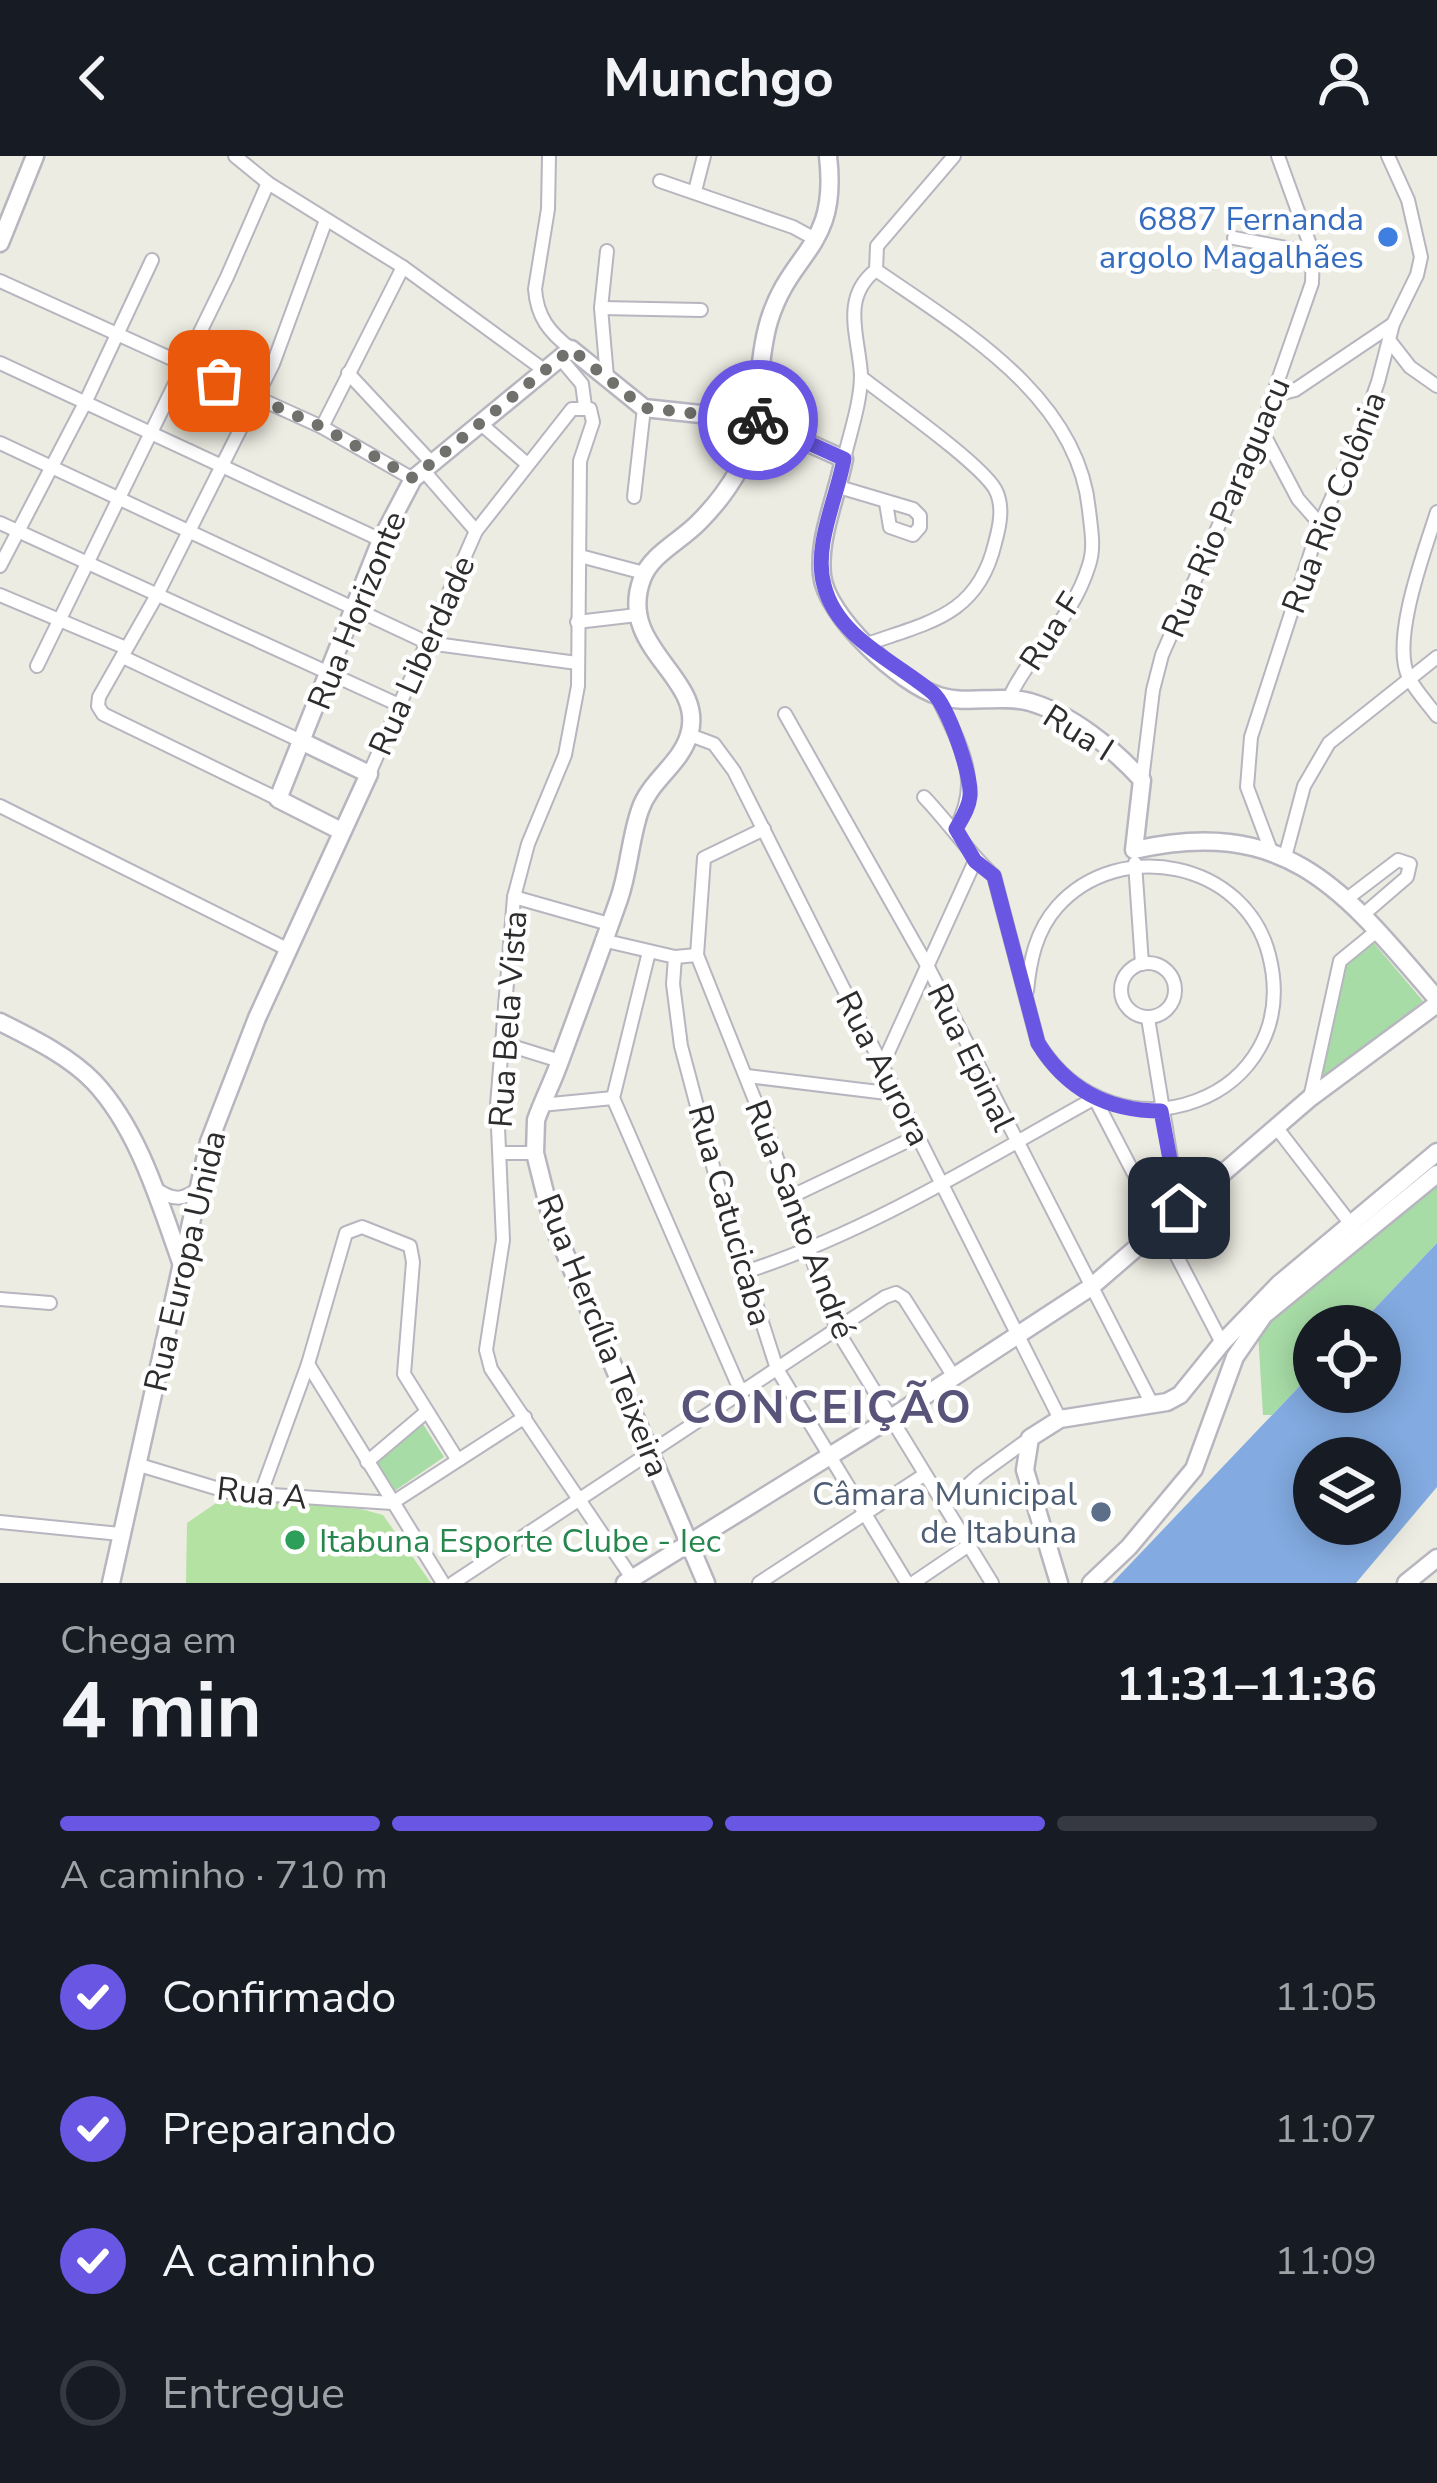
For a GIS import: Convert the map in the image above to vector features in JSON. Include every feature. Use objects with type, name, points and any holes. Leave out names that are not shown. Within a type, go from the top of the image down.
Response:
[{"type":"main road","points":[[0,243],[8,205],[34,156]]},
{"type":"main road","points":[[689,735],[692,718],[686,698],[656,658],[637,615],[644,573],[699,523],[739,470],[757,420],[770,318],[828,214],[832,190],[828,156]]},
{"type":"main road","points":[[566,353],[644,408],[757,420],[844,459],[821,558],[830,605],[868,644],[937,696]]},
{"type":"main road","name":"Rua Horizonte","points":[[278,799],[381,540],[422,470],[566,353]]},
{"type":"main road","name":"Rua F","points":[[937,696],[1009,698]]},
{"type":"main road","name":"Rua I","points":[[1009,698],[1052,711],[1076,725],[1124,760],[1142,780]]},
{"type":"main road","name":"Rua Hercília Teixeira","points":[[689,735],[679,757],[649,789],[638,813],[629,864],[536,1120],[536,1153],[553,1225],[574,1279],[706,1583]]},
{"type":"main road","points":[[303,742],[369,773]]},
{"type":"main road","name":"Rua Liberdade","points":[[287,950],[369,773]]},
{"type":"main road","name":"Rua Rio Paraguacu","points":[[1135,858],[1142,780]]},
{"type":"main road","points":[[278,799],[341,831]]},
{"type":"main road","points":[[631,1582],[1091,1287],[1310,1097],[1437,1001],[1348,898],[1278,854],[1219,841],[1190,841],[1135,858]]},
{"type":"main road","name":"Rua Europa Unida","points":[[111,1583],[208,1142],[287,950]]},
{"type":"main road","points":[[0,1022],[32,1037],[91,1079],[122,1123],[153,1187],[182,1265]]},
{"type":"main road","points":[[1437,1152],[1279,1284],[1222,1342],[1180,1395],[1060,1419],[1030,1438],[1025,1470],[1057,1576],[1092,1581],[1129,1547],[1194,1469],[1235,1357],[1264,1315],[1437,1174]]},
{"type":"main road","points":[[1406,1583],[1437,1558]]},
{"type":"street","points":[[235,156],[268,183],[403,267],[544,370]]},
{"type":"street","points":[[549,156],[551,178],[536,304],[582,384],[585,406]]},
{"type":"street","points":[[695,191],[704,156]]},
{"type":"street","points":[[844,459],[861,377],[854,337],[858,289],[876,270],[877,246],[954,156]]},
{"type":"street","name":"Rua Rio Paraguacu","points":[[1142,780],[1162,655],[1262,429],[1312,283],[1313,253],[1278,156]]},
{"type":"street","name":"Rua Rio Colônia","points":[[1278,854],[1247,787],[1247,761],[1272,666],[1320,524],[1357,442],[1393,324],[1421,256],[1408,200],[1388,156]]},
{"type":"street","points":[[661,181],[793,227],[817,240]]},
{"type":"street","points":[[38,666],[268,183]]},
{"type":"street","points":[[278,799],[104,714],[98,706],[283,341],[326,220]]},
{"type":"street","points":[[1234,238],[1313,253]]},
{"type":"street","points":[[607,250],[601,308],[608,379]]},
{"type":"street","points":[[0,566],[85,403],[152,260]]},
{"type":"street","points":[[322,427],[403,267]]},
{"type":"street","name":"Rua F","points":[[876,270],[946,318],[1013,374],[1061,427],[1087,492],[1093,545],[1090,563],[1055,635],[1018,678],[1009,698]]},
{"type":"street","points":[[0,280],[422,470]]},
{"type":"street","points":[[601,308],[700,310]]},
{"type":"street","points":[[1272,396],[1295,390],[1393,324]]},
{"type":"street","points":[[1389,340],[1410,367],[1437,386]]},
{"type":"street","points":[[0,363],[381,540]]},
{"type":"street","points":[[349,373],[422,470],[476,531]]},
{"type":"street","points":[[861,377],[986,478],[1001,504],[994,549],[971,598],[929,622],[868,644]]},
{"type":"street","name":"Rua Bela Vista","points":[[585,406],[593,422],[580,461],[578,686],[565,755],[528,844],[514,897],[497,1105],[502,1256],[486,1350],[491,1369],[631,1582]]},
{"type":"street","name":"Rua Liberdade","points":[[369,773],[476,531],[572,409],[585,406]]},
{"type":"street","points":[[634,497],[644,408]]},
{"type":"street","points":[[481,424],[526,463]]},
{"type":"street","points":[[1262,429],[1298,499],[1320,524]]},
{"type":"street","points":[[0,443],[428,643],[578,663]]},
{"type":"street","points":[[839,487],[886,503]]},
{"type":"street","points":[[1437,512],[1408,609],[1405,652],[1408,677],[1437,716]]},
{"type":"street","points":[[0,524],[399,705]]},
{"type":"street","points":[[580,556],[644,573]]},
{"type":"street","points":[[0,596],[303,742]]},
{"type":"street","points":[[577,622],[637,615]]},
{"type":"street","points":[[1278,854],[1314,763],[1329,743],[1437,657]]},
{"type":"street","points":[[937,696],[971,791],[956,829]]},
{"type":"street","name":"Rua Epinal","points":[[785,714],[928,968],[1152,1404]]},
{"type":"street","name":"Rua Aurora","points":[[689,735],[714,744],[725,755],[1060,1419]]},
{"type":"street","points":[[924,797],[956,829],[975,861],[994,876],[1027,991],[1029,1014],[1045,1054],[1075,1086],[1095,1098],[1116,1106],[1161,1111],[1214,1094],[1236,1077],[1267,1030],[1273,976],[1255,923],[1227,892],[1191,872],[1135,858],[1093,880],[1057,908],[1034,946],[1027,991]]},
{"type":"street","points":[[0,806],[287,950]]},
{"type":"street","name":"Rua Santo André","points":[[764,830],[704,858],[697,955],[747,1076],[837,1330],[992,1583]]},
{"type":"street","points":[[1135,858],[1142,964]]},
{"type":"street","points":[[1348,898],[1398,860],[1410,863],[1407,877],[1364,914]]},
{"type":"street","points":[[881,1068],[975,861]]},
{"type":"street","points":[[514,897],[650,952],[697,955]]},
{"type":"street","points":[[1310,1097],[1340,961],[1378,930]]},
{"type":"street","points":[[650,952],[613,1098],[616,1114],[673,1230],[741,1392]]},
{"type":"street","name":"Rua Catucicaba","points":[[676,957],[673,984],[681,1046],[777,1369],[864,1517],[910,1583]]},
{"type":"street","points":[[1142,964],[1160,966],[1174,988],[1165,1012],[1148,1018],[1129,1011],[1120,993],[1125,974],[1142,964]]},
{"type":"street","points":[[1148,1018],[1179,1208]]},
{"type":"street","points":[[505,1045],[560,1061]]},
{"type":"street","points":[[747,1076],[895,1094]]},
{"type":"street","points":[[541,1106],[613,1098]]},
{"type":"street","points":[[745,1272],[809,1251],[1095,1098]]},
{"type":"street","points":[[1095,1098],[1222,1342]]},
{"type":"street","points":[[1276,1127],[1350,1222]]},
{"type":"street","points":[[790,1197],[917,1136]]},
{"type":"street","points":[[500,1153],[536,1153]]},
{"type":"street","points":[[153,1187],[167,1197],[182,1198],[200,1186]]},
{"type":"street","points":[[261,1493],[308,1364],[346,1233],[362,1227],[410,1246],[413,1262],[404,1374],[457,1459]]},
{"type":"street","points":[[452,1583],[885,1297],[904,1298],[954,1378]]},
{"type":"street","points":[[0,1299],[50,1304]]},
{"type":"street","points":[[308,1364],[443,1583]]},
{"type":"street","points":[[368,1462],[425,1413]]},
{"type":"street","points":[[392,1503],[525,1417]]},
{"type":"street","points":[[945,1506],[1030,1438]]},
{"type":"street","name":"Rua A","points":[[136,1464],[200,1486],[392,1503]]},
{"type":"street","points":[[759,1583],[924,1475]]},
{"type":"street","points":[[0,1522],[121,1534]]},
{"type":"street","points":[[910,1583],[969,1545]]},
{"type":"green space","points":[[1367,935],[1423,1001],[1317,1086],[1347,953]]},
{"type":"green space","points":[[1437,1186],[1437,1243],[1378,1305],[1293,1305],[1293,1393],[1272,1415],[1263,1415],[1258,1333]]},
{"type":"green space","points":[[423,1424],[444,1457],[393,1492],[376,1464]]},
{"type":"green space","name":"Itabuna Esporte Clube - Iec","points":[[219,1501],[281,1502],[383,1515],[431,1583],[186,1583],[187,1523]]},
{"type":"water","points":[[1437,1243],[1437,1487],[1401,1530],[1401,1437],[1293,1437],[1293,1545],[1388,1545],[1356,1583],[1112,1583],[1293,1393],[1293,1413],[1401,1413],[1401,1305],[1378,1305]]},
{"type":"way so far","points":[[219,381],[322,427],[413,478],[571,349],[644,408],[758,420]]},
{"type":"place","name":"6887 Fernanda argolo Magalhães","points":[[1388,237]]},
{"type":"place","name":"Câmara Municipal de Itabuna","points":[[1101,1512]]},
{"type":"place","name":"Itabuna Esporte Clube - Iec","points":[[295,1540]]},
{"type":"district","name":"CONCEIÇÃO","points":[[827,1407]]},
{"type":"route","points":[[758,420],[844,459],[821,558],[830,605],[899,671],[937,696],[971,791],[956,829],[975,861],[994,876],[1038,1043],[1052,1065],[1095,1098],[1138,1111],[1161,1111],[1179,1208]]}]
